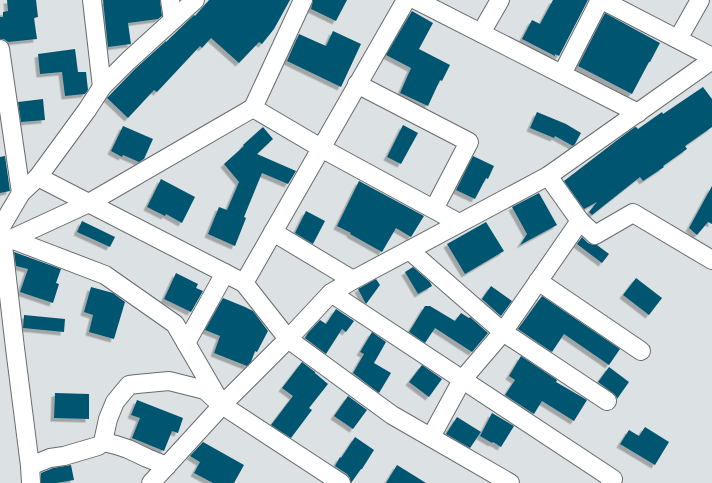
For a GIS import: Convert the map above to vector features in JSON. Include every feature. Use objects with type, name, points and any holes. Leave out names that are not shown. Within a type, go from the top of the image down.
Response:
[{"type":"street","points":[[92,0],[102,87]]},
{"type":"street","points":[[170,0],[173,20]]},
{"type":"street","points":[[31,474],[15,348],[7,242],[1,227],[21,193],[38,177],[88,110],[102,87],[128,61],[195,0]]},
{"type":"street","points":[[7,242],[88,204],[252,108],[303,0]]},
{"type":"street","points":[[244,283],[406,0]]},
{"type":"street","points":[[416,0],[638,113]]},
{"type":"street","points":[[481,33],[500,0]]},
{"type":"street","points":[[151,483],[222,405],[288,339],[331,293],[548,176],[710,64],[678,40],[601,0],[562,74]]},
{"type":"street","points":[[678,40],[700,0]]},
{"type":"street","points":[[0,49],[21,193]]},
{"type":"street","points":[[357,84],[469,142],[434,209]]},
{"type":"street","points":[[252,108],[321,148],[459,223]]},
{"type":"street","points":[[548,176],[580,221],[595,235],[633,213],[712,260]]},
{"type":"street","points":[[38,177],[244,283],[288,339],[392,415],[510,483]]},
{"type":"street","points":[[432,437],[462,380],[503,332],[580,221]]},
{"type":"street","points":[[273,232],[353,280]]},
{"type":"street","points":[[7,242],[105,274],[175,324],[222,405]]},
{"type":"street","points":[[409,250],[503,332],[607,401]]},
{"type":"street","points":[[186,343],[225,273]]},
{"type":"street","points":[[538,281],[641,351]]},
{"type":"street","points":[[331,293],[613,479],[610,483]]},
{"type":"street","points":[[31,474],[50,458],[64,456],[98,446],[103,442],[108,419],[115,402],[129,385],[169,381],[205,390],[222,405],[341,483]]},
{"type":"street","points":[[103,442],[128,449],[167,466]]},
{"type":"building","points":[[7,0],[36,0],[38,17],[34,18],[37,39],[8,42],[4,39],[0,39],[0,17],[3,17],[3,12],[8,11]]},
{"type":"building","points":[[103,0],[160,0],[162,16],[158,19],[128,23],[131,44],[108,47]]},
{"type":"building","points":[[209,0],[290,0],[274,29],[262,44],[259,42],[239,63],[211,38],[202,48],[200,46],[157,92],[154,90],[128,118],[107,98],[135,69],[194,15],[195,16]]},
{"type":"building","points":[[313,0],[347,0],[336,21],[311,9]]},
{"type":"building","points":[[553,0],[588,0],[559,56],[555,54],[555,56],[522,39],[532,20],[540,24]]},
{"type":"building","points":[[412,11],[433,23],[419,49],[450,65],[442,81],[440,80],[428,106],[400,93],[411,68],[386,55]]},
{"type":"building","points":[[605,13],[660,43],[632,94],[578,66]]},
{"type":"building","points":[[333,31],[361,44],[341,87],[287,61],[299,34],[326,46]]},
{"type":"building","points":[[75,49],[78,72],[86,72],[88,90],[85,94],[65,96],[62,72],[40,74],[38,54]]},
{"type":"building","points":[[703,87],[712,99],[712,127],[685,146],[687,149],[663,166],[664,167],[643,181],[640,177],[592,215],[589,212],[597,202],[584,209],[564,181],[635,127],[638,129],[662,112],[663,114]]},
{"type":"building","points":[[43,99],[45,120],[21,122],[18,102]]},
{"type":"building","points":[[537,112],[566,124],[581,133],[575,144],[573,146],[555,136],[554,138],[530,128]]},
{"type":"building","points":[[403,125],[418,133],[401,164],[387,157]]},
{"type":"building","points":[[123,126],[153,139],[144,159],[139,162],[123,155],[122,157],[111,151]]},
{"type":"building","points":[[263,127],[273,139],[257,154],[296,171],[288,184],[262,173],[244,217],[246,218],[235,246],[208,234],[219,207],[227,210],[239,182],[224,164]]},
{"type":"building","points":[[5,156],[10,191],[0,193],[0,157]]},
{"type":"building","points":[[473,156],[494,166],[488,179],[486,178],[475,199],[456,190]]},
{"type":"building","points":[[161,179],[195,197],[182,223],[166,214],[165,216],[147,207]]},
{"type":"building","points":[[359,181],[424,216],[411,237],[396,228],[382,252],[337,226]]},
{"type":"building","points":[[712,186],[712,224],[708,222],[697,235],[689,228]]},
{"type":"building","points":[[539,193],[557,225],[520,245],[527,234],[512,207]]},
{"type":"building","points":[[306,211],[325,221],[313,244],[295,233]]},
{"type":"building","points":[[82,221],[115,237],[110,247],[77,232]]},
{"type":"building","points":[[486,222],[504,251],[465,274],[447,244]]},
{"type":"building","points":[[582,237],[588,243],[597,245],[609,254],[602,263],[577,244]]},
{"type":"building","points":[[14,252],[61,269],[56,283],[59,284],[53,303],[20,292],[28,269],[16,266]]},
{"type":"building","points":[[413,267],[430,282],[432,286],[418,294],[405,272]]},
{"type":"building","points":[[176,273],[198,284],[196,288],[203,291],[191,312],[164,299]]},
{"type":"building","points":[[636,278],[662,298],[649,315],[623,295]]},
{"type":"building","points":[[376,279],[380,285],[366,304],[358,289]]},
{"type":"building","points":[[491,286],[512,301],[501,316],[482,299]]},
{"type":"building","points":[[91,287],[113,293],[125,302],[114,339],[89,332],[93,315],[84,312]]},
{"type":"building","points":[[542,296],[620,349],[609,365],[564,334],[552,352],[518,329]]},
{"type":"building","points":[[223,298],[253,311],[268,331],[257,352],[255,351],[251,362],[247,366],[214,353],[220,336],[205,330]]},
{"type":"building","points":[[425,306],[430,306],[455,321],[461,313],[469,318],[470,317],[488,333],[472,352],[435,328],[425,343],[409,332]]},
{"type":"building","points":[[336,309],[354,321],[346,332],[342,329],[326,354],[305,338],[320,320],[326,324]]},
{"type":"building","points":[[24,315],[65,319],[64,332],[23,328]]},
{"type":"building","points":[[372,332],[386,342],[374,363],[391,373],[379,393],[353,373],[364,354],[360,352]]},
{"type":"building","points":[[521,356],[557,380],[556,382],[587,400],[574,421],[542,401],[534,414],[505,395],[515,380],[509,376]]},
{"type":"building","points":[[302,362],[328,384],[309,408],[312,410],[291,438],[271,425],[293,396],[282,388]]},
{"type":"building","points":[[422,365],[442,379],[429,397],[409,382]]},
{"type":"building","points":[[609,367],[629,382],[617,399],[613,393],[598,382]]},
{"type":"building","points":[[55,393],[89,394],[89,419],[54,418]]},
{"type":"building","points":[[348,396],[367,410],[353,429],[334,416]]},
{"type":"building","points":[[137,400],[183,418],[178,433],[172,431],[164,451],[132,438],[140,418],[131,415]]},
{"type":"building","points":[[492,413],[514,426],[501,447],[480,436]]},
{"type":"building","points":[[457,417],[481,432],[470,448],[446,434]]},
{"type":"building","points":[[645,427],[669,442],[655,465],[620,444],[629,430],[639,436]]},
{"type":"building","points":[[355,437],[374,450],[351,483],[347,474],[335,466]]},
{"type":"building","points":[[203,442],[244,465],[234,483],[213,483],[194,473],[200,462],[190,456]]},
{"type":"building","points":[[71,465],[74,480],[56,483],[41,483],[41,473],[53,468]]},
{"type":"building","points":[[397,465],[426,483],[386,483]]}]
